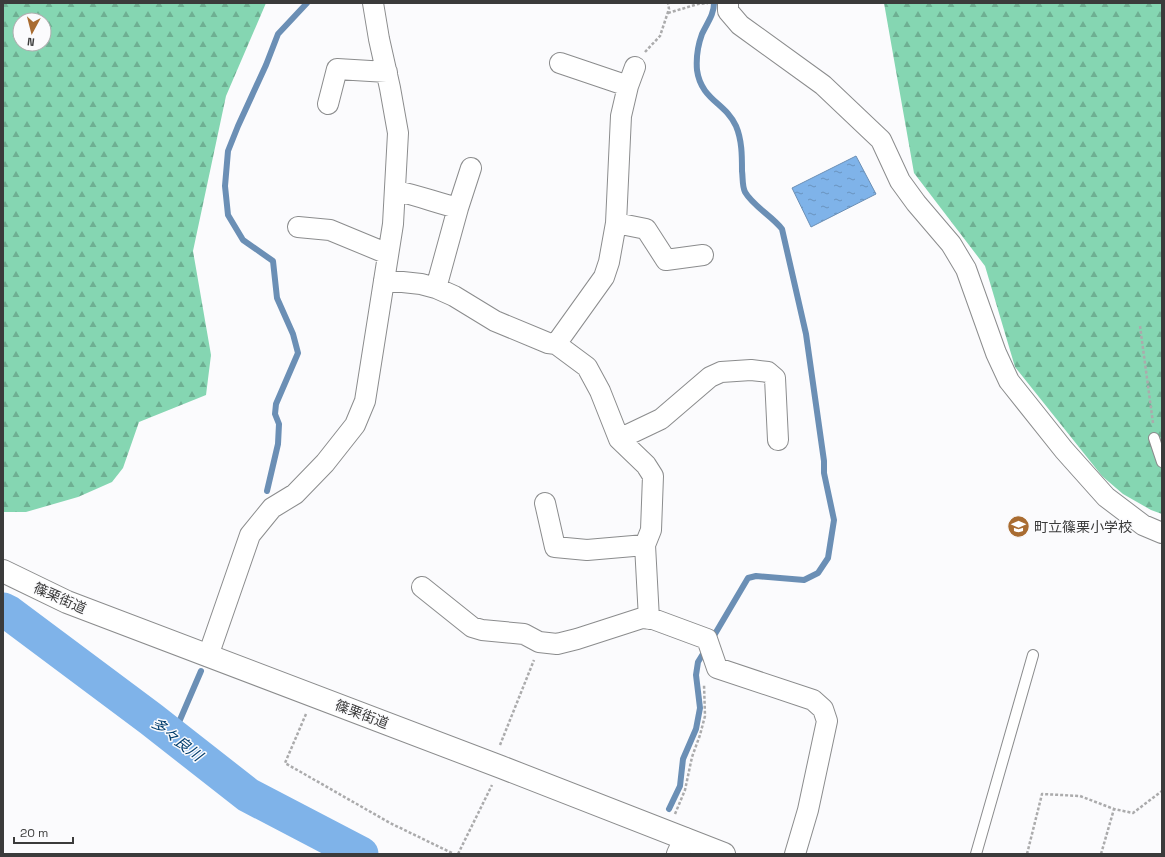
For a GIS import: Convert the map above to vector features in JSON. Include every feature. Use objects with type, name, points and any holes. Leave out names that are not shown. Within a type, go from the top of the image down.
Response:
[{"type":"main road","name":"篠栗街道","points":[[3,571],[67,602],[497,765],[677,842],[724,854]]},
{"type":"street","points":[[208,656],[250,535],[272,508],[295,494],[325,463],[355,426],[365,401],[393,224],[398,133],[373,3]]},
{"type":"street","points":[[728,3],[728,10],[740,25],[823,84],[881,140],[900,181],[916,203],[951,244],[966,269],[996,353],[1009,381],[1064,450],[1106,497],[1143,524],[1162,532]]},
{"type":"street","points":[[560,63],[628,86]]},
{"type":"street","points":[[556,344],[604,277],[609,262],[616,223],[620,116],[635,67]]},
{"type":"street","points":[[328,104],[337,69],[387,72]]},
{"type":"street","points":[[436,288],[458,208],[471,168]]},
{"type":"street","points":[[396,191],[458,208]]},
{"type":"street","points":[[616,223],[646,229],[666,260],[703,255]]},
{"type":"street","points":[[298,227],[330,230],[388,254]]},
{"type":"street","points":[[384,280],[421,284],[436,288],[454,296],[495,321],[548,343],[556,344],[588,367],[600,391],[619,439],[646,466],[653,476],[651,530],[645,544],[649,619]]},
{"type":"street","points":[[619,439],[661,419],[710,377],[721,372],[751,370],[768,372],[775,378],[778,440]]},
{"type":"street","points":[[545,503],[555,547],[587,550],[645,544]]},
{"type":"street","points":[[422,587],[472,627],[482,630],[524,634],[539,642],[557,644],[642,618],[649,619],[707,640],[717,668],[813,700],[823,709],[827,721],[825,737],[808,810],[795,854]]},
{"type":"lane","points":[[1154,438],[1162,462]]},
{"type":"lane","points":[[976,854],[1033,655]]},
{"type":"path","points":[[635,67],[649,47],[660,36],[668,13],[668,3]]},
{"type":"path","points":[[668,13],[705,3]]},
{"type":"path","points":[[1140,326],[1154,438]]},
{"type":"path","points":[[458,854],[497,765],[539,642]]},
{"type":"path","points":[[677,842],[692,757],[705,716],[704,663],[712,654]]},
{"type":"path","points":[[314,696],[285,763],[390,823],[454,854]]},
{"type":"path","points":[[1027,854],[1042,794],[1080,796],[1114,809],[1133,813],[1162,791]]},
{"type":"path","points":[[1101,854],[1114,809]]},
{"type":"green space","points":[[3,3],[266,3],[226,96],[193,251],[211,355],[206,395],[139,422],[123,468],[112,482],[78,497],[26,512],[3,512]]},
{"type":"green space","points":[[884,3],[1162,3],[1162,514],[1151,510],[1123,494],[1102,476],[1015,367],[985,266],[914,173]]},
{"type":"water","points":[[856,156],[876,194],[811,227],[792,188]]},
{"type":"waterway","points":[[267,491],[278,444],[279,424],[275,414],[276,404],[298,353],[293,334],[277,298],[273,261],[243,240],[228,215],[225,186],[228,151],[278,34],[307,3]]},
{"type":"waterway","points":[[712,639],[748,578],[756,576],[804,580],[818,573],[828,558],[834,520],[824,473],[824,461],[806,334],[782,229],[753,202],[745,192],[743,187],[741,142],[736,126],[732,118],[708,95],[699,80],[697,70],[699,43],[712,15],[714,3]]},
{"type":"waterway","name":"多々良川","points":[[3,610],[151,719],[248,795],[361,854]]},
{"type":"waterway","points":[[669,809],[680,786],[683,759],[696,729],[700,708],[696,675],[698,662],[706,649]]},
{"type":"waterway","points":[[173,736],[201,671]]},
{"type":"place","name":"町立篠栗小学校","points":[[1018,527]]}]
